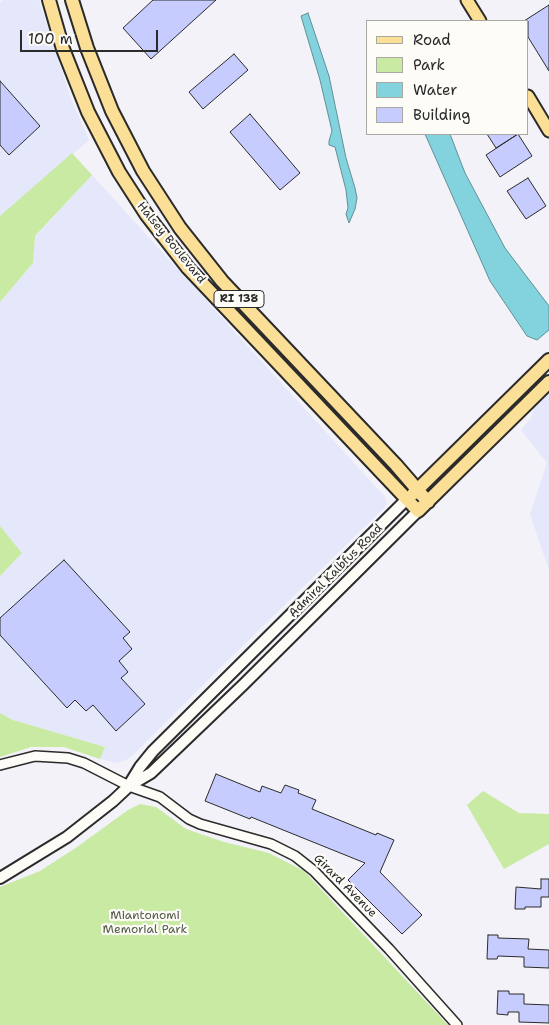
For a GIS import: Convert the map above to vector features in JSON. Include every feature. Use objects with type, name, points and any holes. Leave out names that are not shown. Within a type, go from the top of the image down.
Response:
[{"type":"highway","name":"Halsey Boulevard","points":[[49,0],[66,57],[95,127],[119,172],[146,214],[194,274],[418,511]]},
{"type":"highway","name":"Halsey Boulevard","points":[[72,0],[87,48],[112,111],[143,171],[180,228],[233,293],[418,489],[428,502]]},
{"type":"highway","name":"Admiral Kalbfus Road","points":[[407,499],[549,360]]},
{"type":"highway","name":"Admiral Kalbfus Road","points":[[418,511],[549,382]]},
{"type":"main road","points":[[467,0],[479,20]]},
{"type":"main road","points":[[529,98],[549,131]]},
{"type":"main road","name":"Admiral Kalbfus Road","points":[[129,786],[152,751],[407,499]]},
{"type":"main road","name":"Admiral Kalbfus Road","points":[[0,878],[67,837],[129,786],[151,773],[193,734],[418,511]]},
{"type":"street","name":"Girard Avenue","points":[[0,765],[35,756],[68,758],[84,763],[129,786],[160,797],[200,824],[271,844],[295,856],[314,871],[389,949],[457,1025]]},
{"type":"shaded area","points":[[3,0],[39,0],[70,96],[89,140],[0,216],[0,3]]},
{"type":"shaded area","points":[[92,175],[385,497],[387,503],[133,755],[117,763],[100,759],[105,747],[13,720],[0,713],[0,576],[22,553],[0,526],[0,302],[33,263],[35,237]]},
{"type":"shaded area","points":[[549,393],[549,570],[530,514],[547,463],[521,430],[531,418],[534,408]]},
{"type":"green space","points":[[72,153],[92,175],[35,236],[33,263],[0,302],[0,216]]},
{"type":"green space","points":[[0,526],[22,553],[0,576]]},
{"type":"green space","points":[[0,713],[13,720],[105,747],[100,759],[64,747],[31,747],[0,757]]},
{"type":"green space","points":[[483,791],[519,813],[549,814],[549,844],[504,869],[467,805]]},
{"type":"green space","name":"Miantonomi Memorial Park","points":[[140,804],[156,807],[186,829],[224,842],[269,853],[304,871],[448,1025],[0,1025],[0,887],[40,871],[128,810]]},
{"type":"water","points":[[308,13],[329,76],[346,158],[357,198],[349,223],[346,214],[348,208],[346,190],[335,147],[329,145],[332,131],[320,80],[301,16]]},
{"type":"water","points":[[425,135],[450,135],[465,173],[505,248],[549,306],[549,330],[537,340],[527,336],[490,281]]},
{"type":"building","points":[[153,0],[216,0],[151,59],[123,28]]},
{"type":"building","points":[[549,5],[549,71],[529,39],[529,20],[526,20]]},
{"type":"building","points":[[234,54],[248,70],[203,109],[189,92]]},
{"type":"building","points":[[0,81],[40,126],[9,155],[0,145]]},
{"type":"building","points":[[250,114],[300,173],[280,190],[230,132]]},
{"type":"building","points":[[488,135],[516,135],[496,148]]},
{"type":"building","points":[[519,135],[532,156],[500,177],[486,155]]},
{"type":"building","points":[[528,178],[546,206],[526,219],[507,191]]},
{"type":"building","points":[[64,560],[130,632],[123,638],[132,649],[119,661],[128,672],[121,678],[145,704],[116,731],[93,705],[86,711],[75,700],[67,708],[0,635],[0,618]]},
{"type":"building","points":[[216,774],[260,792],[262,786],[281,793],[285,785],[299,790],[298,793],[316,800],[312,809],[376,835],[377,833],[394,840],[380,872],[422,915],[402,934],[348,880],[365,863],[251,817],[250,819],[205,801]]},
{"type":"building","points":[[541,879],[549,879],[549,897],[541,897],[541,907],[515,909],[516,887],[541,889]]},
{"type":"building","points":[[488,935],[498,935],[498,938],[529,939],[528,949],[549,950],[549,968],[524,967],[524,957],[498,956],[497,959],[487,959]]},
{"type":"building","points":[[498,991],[509,991],[509,994],[524,994],[524,1004],[549,1005],[549,1023],[519,1022],[519,1012],[508,1012],[508,1015],[497,1014]]}]
